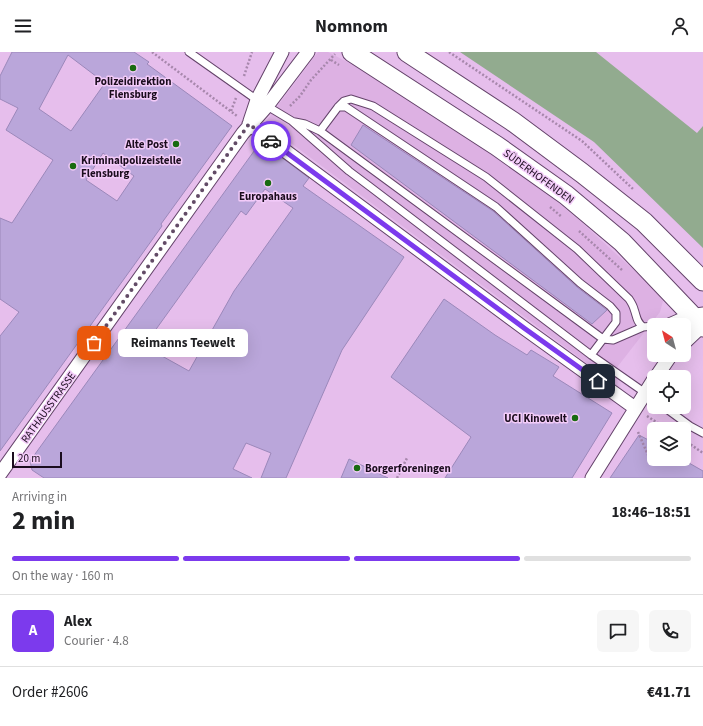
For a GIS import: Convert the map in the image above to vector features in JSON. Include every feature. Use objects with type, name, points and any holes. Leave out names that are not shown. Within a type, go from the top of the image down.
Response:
[{"type":"main road","name":"SÜDERHOFENDEN","points":[[352,52],[497,146],[566,195],[622,242],[700,321]]},
{"type":"main road","points":[[407,52],[512,121],[582,173],[644,222],[703,281]]},
{"type":"street","name":"RATHAUSSTRASSE","points":[[262,103],[282,52]]},
{"type":"street","name":"RATHAUSSTRASSE","points":[[3,474],[249,124],[262,103],[308,52]]},
{"type":"street","points":[[249,124],[524,328],[635,408]]},
{"type":"street","points":[[691,333],[700,321]]},
{"type":"street","points":[[592,478],[635,408],[647,398]]},
{"type":"lane","points":[[189,52],[262,103],[292,121],[349,171],[591,355],[647,395]]},
{"type":"lane","points":[[320,131],[338,106],[344,101],[351,99],[373,106],[486,177],[577,249],[629,299],[634,308],[638,323],[643,327]]},
{"type":"lane","points":[[338,106],[346,107],[496,207],[580,283],[610,306],[616,313],[616,322],[591,355]]},
{"type":"lane","points":[[292,121],[305,124],[320,131],[603,339],[613,340],[647,327]]},
{"type":"lane","points":[[674,414],[703,433]]},
{"type":"path","points":[[152,52],[249,124]]},
{"type":"path","points":[[635,408],[656,422]]},
{"type":"path","points":[[644,421],[647,416]]},
{"type":"path","points":[[640,426],[637,430],[647,453]]},
{"type":"path","points":[[691,445],[703,453]]},
{"type":"path","points":[[398,478],[408,458]]},
{"type":"shaded area","points":[[318,52],[328,52],[380,79],[533,182],[579,220],[649,284],[663,301],[660,312],[655,318],[647,318],[647,329],[608,379],[264,124]]},
{"type":"green space","points":[[460,52],[596,52],[697,133],[703,126],[703,248],[594,142]]},
{"type":"building","points":[[12,52],[134,52],[149,62],[147,64],[232,126],[0,451],[0,336],[19,312],[0,299],[0,218],[12,223],[53,160],[6,130],[18,108],[0,99],[0,76]],"holes":[[[68,55],[105,83],[71,131],[39,109]],[[103,153],[134,176],[117,201],[86,180]]]},
{"type":"building","points":[[363,125],[493,211],[577,287],[607,310],[592,324],[351,145]]},
{"type":"building","points":[[265,145],[309,178],[303,186],[404,257],[342,350],[286,478],[261,478],[271,453],[246,443],[233,469],[252,478],[44,478],[32,470],[30,461],[257,147]],"holes":[[[265,189],[293,208],[234,291],[189,371],[144,346],[241,211],[246,215]]]},
{"type":"building","points":[[444,299],[495,335],[527,355],[531,350],[559,367],[553,376],[612,413],[572,478],[445,478],[471,437],[391,377]]},
{"type":"building","points":[[639,435],[647,439],[647,466],[691,466],[691,464],[703,471],[703,478],[610,478]]},
{"type":"building","name":"Borgerforeningen","points":[[349,459],[388,478],[341,478]]},
{"type":"way so far","points":[[94,343],[249,124],[271,141]]},
{"type":"place","name":"Polizeidirektion Flensburg","points":[[133,68]]},
{"type":"place","name":"Alte Post","points":[[176,144]]},
{"type":"place","name":"Kriminalpolizeistelle Flensburg","points":[[73,166]]},
{"type":"place","name":"Europahaus","points":[[268,183]]},
{"type":"place","name":"Reimanns Teewelt","points":[[94,343]]},
{"type":"place","name":"UCI Kinowelt","points":[[575,418]]},
{"type":"place","name":"Borgerforeningen","points":[[357,468]]},
{"type":"route","points":[[271,141],[598,381]]}]
